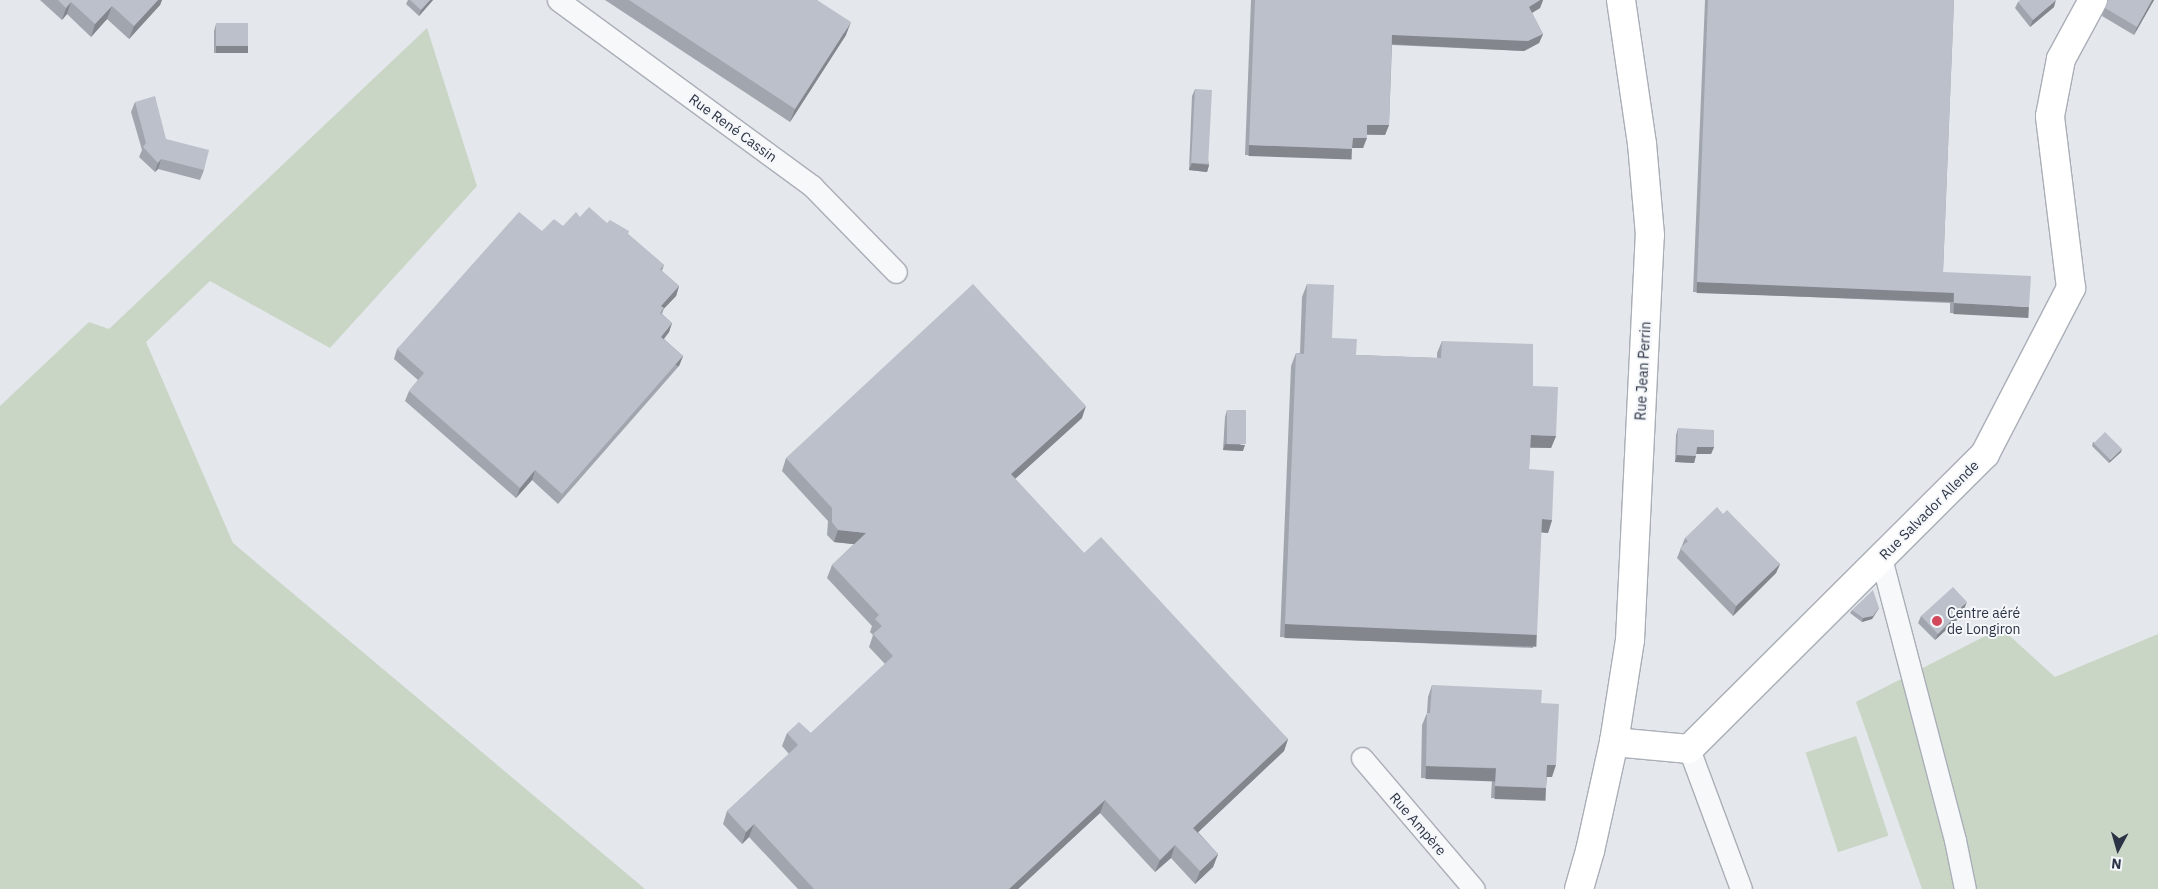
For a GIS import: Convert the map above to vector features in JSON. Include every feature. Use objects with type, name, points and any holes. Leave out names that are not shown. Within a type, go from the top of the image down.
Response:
[{"type":"street","name":"Rue René Cassin","points":[[558,0],[812,186],[896,272]]},
{"type":"street","name":"Rue Jean Perrin","points":[[1614,742],[1630,640],[1650,235],[1642,144],[1621,0]]},
{"type":"street","name":"Rue Salvador Allende","points":[[1689,749],[1985,454],[2071,288],[2050,116],[2061,59],[2093,0]]},
{"type":"street","points":[[1881,558],[1955,840],[1965,889]]},
{"type":"street","points":[[1579,889],[1590,851],[1614,742],[1689,749],[1741,889]]},
{"type":"street","name":"Rue Ampère","points":[[1362,758],[1474,889]]},
{"type":"green space","points":[[427,28],[477,186],[330,348],[210,281],[146,342],[233,543],[645,889],[0,889],[0,406],[89,322],[109,329]]},
{"type":"green space","points":[[2001,628],[2055,677],[2158,634],[2158,889],[1922,889],[1856,702]]},
{"type":"green space","points":[[1856,736],[1888,836],[1838,852],[1806,752]]},
{"type":"building","points":[[58,0],[158,0],[134,26],[112,6],[95,24],[71,2],[66,8]]},
{"type":"building","points":[[410,0],[430,0],[421,10]]},
{"type":"building","points":[[629,0],[817,0],[851,22],[795,109]]},
{"type":"building","points":[[1255,0],[1540,0],[1529,7],[1543,34],[1528,41],[1392,35],[1389,125],[1367,125],[1367,138],[1353,138],[1352,149],[1249,145]]},
{"type":"building","points":[[1708,0],[1954,0],[1943,272],[2031,276],[2029,307],[1954,303],[1954,293],[1697,282]]},
{"type":"building","points":[[2020,0],[2056,0],[2033,20],[2018,2]]},
{"type":"building","points":[[2108,0],[2152,0],[2137,27],[2105,8]]},
{"type":"building","points":[[216,23],[248,23],[248,46],[216,46]]},
{"type":"building","points":[[1195,89],[1212,90],[1208,164],[1191,163]]},
{"type":"building","points":[[155,96],[166,139],[209,150],[204,170],[161,159],[158,163],[143,147],[146,143],[135,102]]},
{"type":"building","points":[[589,207],[607,223],[610,220],[629,231],[628,234],[664,265],[660,269],[679,286],[661,306],[664,308],[660,313],[672,323],[661,337],[683,356],[562,494],[535,470],[520,488],[409,391],[424,373],[397,349],[519,212],[542,231],[554,219],[563,226],[576,212],[580,217]]},
{"type":"building","points":[[973,284],[1086,406],[1011,474],[1084,553],[1101,537],[1288,739],[1193,828],[1218,854],[1200,871],[1175,845],[1160,860],[1105,800],[1009,889],[814,889],[754,824],[746,832],[727,811],[798,745],[787,733],[799,722],[811,733],[893,656],[873,634],[882,626],[875,619],[879,615],[832,565],[866,533],[838,530],[832,522],[832,508],[786,458]]},
{"type":"building","points":[[1307,284],[1334,285],[1332,338],[1357,339],[1356,355],[1441,358],[1442,341],[1533,344],[1533,386],[1558,387],[1556,436],[1531,435],[1529,469],[1554,471],[1552,520],[1542,519],[1537,635],[1285,624],[1296,353],[1304,354]]},
{"type":"building","points":[[1227,410],[1246,410],[1246,444],[1227,444]]},
{"type":"building","points":[[1678,428],[1714,430],[1714,447],[1697,447],[1696,456],[1677,455]]},
{"type":"building","points":[[2105,432],[2122,449],[2111,460],[2094,443]]},
{"type":"building","points":[[1717,507],[1723,514],[1727,510],[1780,564],[1736,606],[1680,548],[1688,541],[1685,538]]},
{"type":"building","points":[[1953,587],[1967,602],[1958,610],[1960,612],[1938,634],[1921,616]]},
{"type":"building","points":[[1873,590],[1879,608],[1873,616],[1863,618],[1852,610]]},
{"type":"building","points":[[1432,685],[1542,690],[1541,703],[1559,704],[1556,765],[1547,765],[1546,788],[1495,786],[1496,768],[1426,766],[1427,713],[1430,713]]},
{"type":"place","name":"Centre aéré de Longiron","points":[[1937,621]]}]
